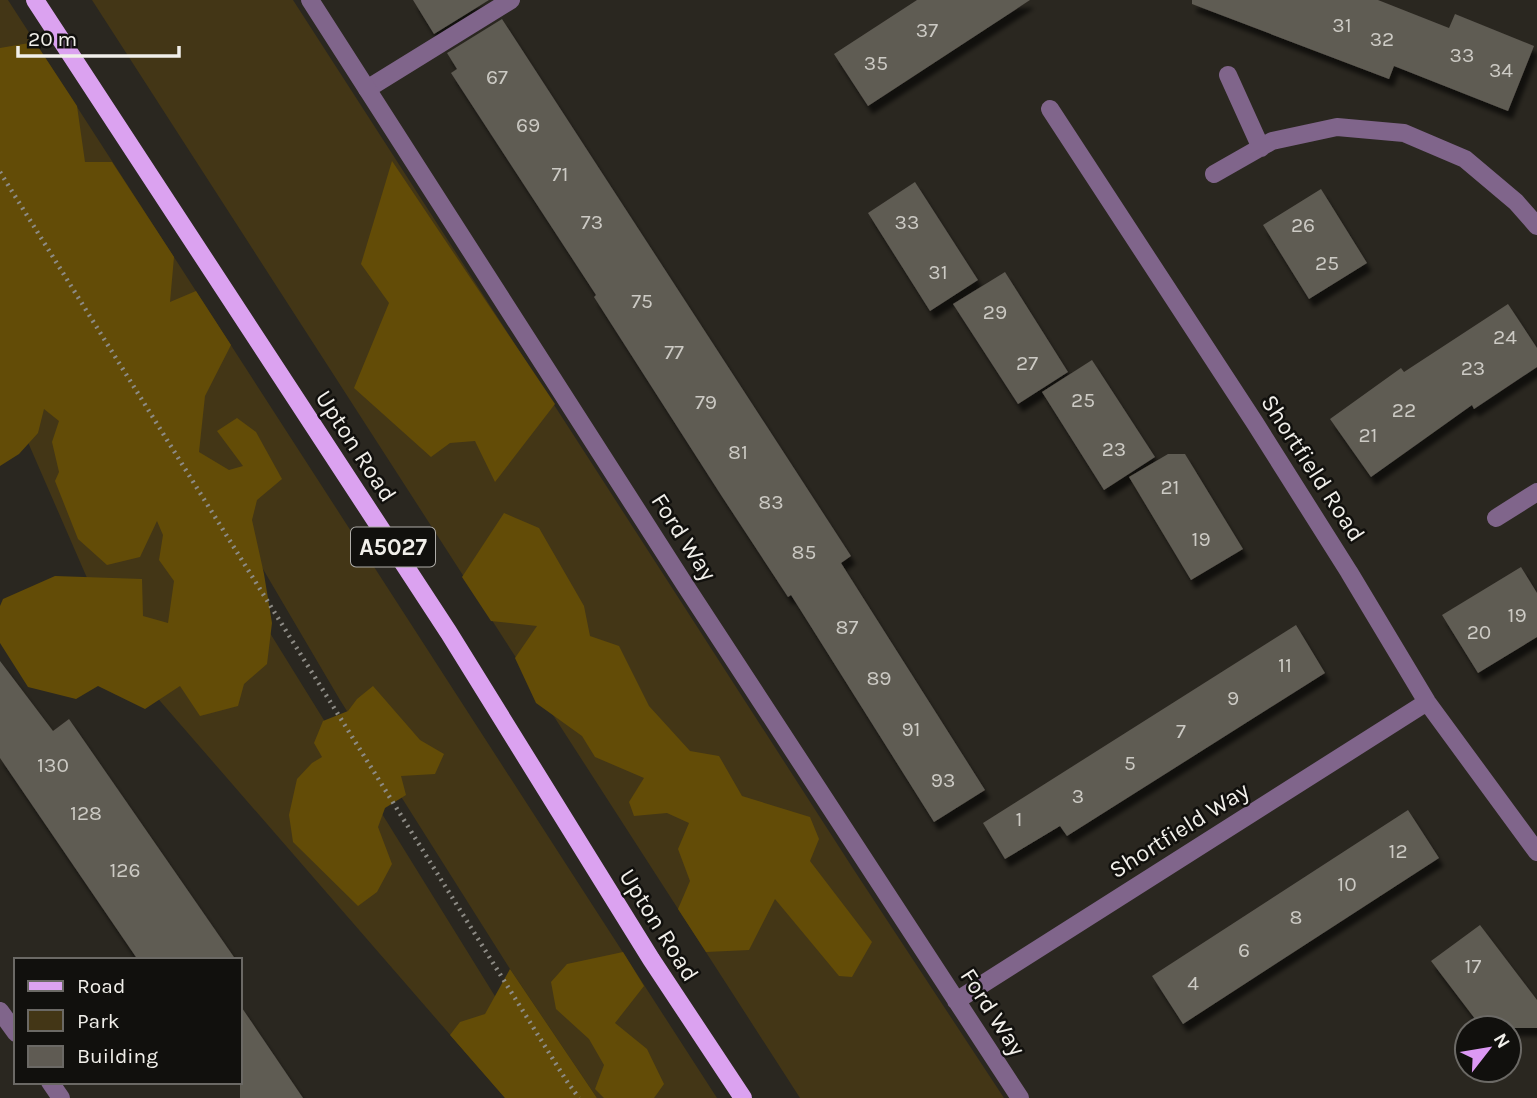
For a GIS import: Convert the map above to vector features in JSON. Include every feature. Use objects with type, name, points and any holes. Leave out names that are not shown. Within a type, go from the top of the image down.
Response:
[{"type":"main road","name":"Upton Road","points":[[35,0],[441,621],[651,959],[743,1098]]},
{"type":"street","name":"Ford Way","points":[[310,0],[685,585],[1020,1098]]},
{"type":"street","points":[[367,89],[511,0]]},
{"type":"street","points":[[1228,75],[1261,148]]},
{"type":"street","name":"Shortfield Road","points":[[1049,109],[1270,446],[1427,702],[1537,852]]},
{"type":"street","points":[[1214,174],[1272,141],[1337,127],[1404,133],[1465,159],[1516,202],[1537,226]]},
{"type":"street","points":[[1496,518],[1537,492]]},
{"type":"street","name":"Shortfield Way","points":[[956,1000],[1427,702]]},
{"type":"street","points":[[1,1015],[14,1031]]},
{"type":"path","points":[[0,172],[579,1098]]},
{"type":"green space","points":[[0,0],[8,0],[717,1098],[597,1098],[510,969],[340,700],[66,234],[0,139]]},
{"type":"green space","points":[[92,0],[293,0],[1004,1098],[800,1098]]},
{"type":"green space","points":[[0,197],[558,1098],[505,1098],[121,656],[0,378]]},
{"type":"shaded area","points":[[35,42],[77,106],[85,162],[112,162],[174,257],[170,302],[196,291],[231,345],[205,396],[199,452],[229,470],[243,466],[217,431],[237,418],[256,432],[282,479],[257,500],[252,520],[272,623],[267,664],[244,684],[238,706],[200,716],[180,686],[145,709],[98,686],[76,699],[28,687],[0,643],[0,606],[3,599],[55,576],[142,579],[143,616],[168,623],[174,581],[159,560],[163,535],[157,521],[140,557],[107,565],[78,539],[55,481],[59,472],[52,442],[59,421],[44,409],[38,433],[19,454],[0,466],[0,48]]},
{"type":"shaded area","points":[[392,161],[555,404],[495,482],[475,441],[450,443],[431,457],[354,388],[389,303],[361,264]]},
{"type":"shaded area","points":[[504,513],[539,528],[584,606],[590,636],[619,646],[649,706],[690,751],[719,756],[742,796],[810,817],[819,839],[810,861],[872,942],[852,977],[839,976],[775,899],[749,950],[706,952],[678,909],[690,881],[678,849],[689,823],[667,813],[634,816],[629,802],[644,778],[595,757],[582,736],[536,703],[515,658],[537,626],[491,621],[462,577]]},
{"type":"shaded area","points":[[373,686],[420,740],[444,754],[435,774],[401,776],[406,795],[385,808],[378,827],[392,864],[377,892],[358,906],[293,842],[289,815],[297,779],[312,763],[322,757],[314,743],[323,721],[348,711],[357,699]]},
{"type":"shaded area","points":[[623,952],[644,986],[615,1023],[647,1049],[664,1084],[654,1098],[604,1098],[595,1089],[604,1065],[589,1039],[556,1009],[551,982],[567,964]]},
{"type":"shaded area","points":[[510,969],[597,1098],[505,1098],[450,1035],[460,1022],[485,1014]]},
{"type":"building","points":[[413,0],[489,0],[434,34]]},
{"type":"building","points":[[917,0],[1030,0],[868,106],[834,54]]},
{"type":"building","points":[[1192,0],[1378,0],[1449,28],[1455,14],[1534,46],[1508,111],[1394,66],[1389,79],[1192,4]]},
{"type":"building","points":[[502,19],[851,556],[841,563],[985,790],[934,822],[791,595],[788,597],[721,495],[594,297],[596,295],[451,73],[457,69],[447,53]]},
{"type":"building","points":[[915,182],[978,280],[930,311],[868,213]]},
{"type":"building","points":[[1321,189],[1367,263],[1309,299],[1263,225]]},
{"type":"building","points":[[1005,272],[1068,372],[1018,404],[953,304]]},
{"type":"building","points":[[1508,304],[1537,348],[1537,367],[1474,409],[1472,405],[1371,477],[1330,419],[1401,368],[1404,372]]},
{"type":"building","points":[[1092,360],[1155,457],[1104,490],[1042,392]]},
{"type":"building","points":[[1168,454],[1185,454],[1243,549],[1191,580],[1129,477]]},
{"type":"building","points":[[1521,567],[1537,593],[1537,637],[1478,673],[1442,615]]},
{"type":"building","points":[[1296,625],[1325,673],[1067,836],[1060,826],[1005,859],[983,823]]},
{"type":"building","points":[[0,661],[53,731],[69,719],[235,958],[137,958],[0,758]]},
{"type":"building","points":[[1408,810],[1439,858],[1183,1024],[1152,976]]},
{"type":"building","points":[[1480,925],[1537,1000],[1537,1028],[1523,1028],[1523,1014],[1471,1014],[1431,961]]},
{"type":"building","points":[[242,1008],[303,1098],[240,1098],[242,1084]]}]
